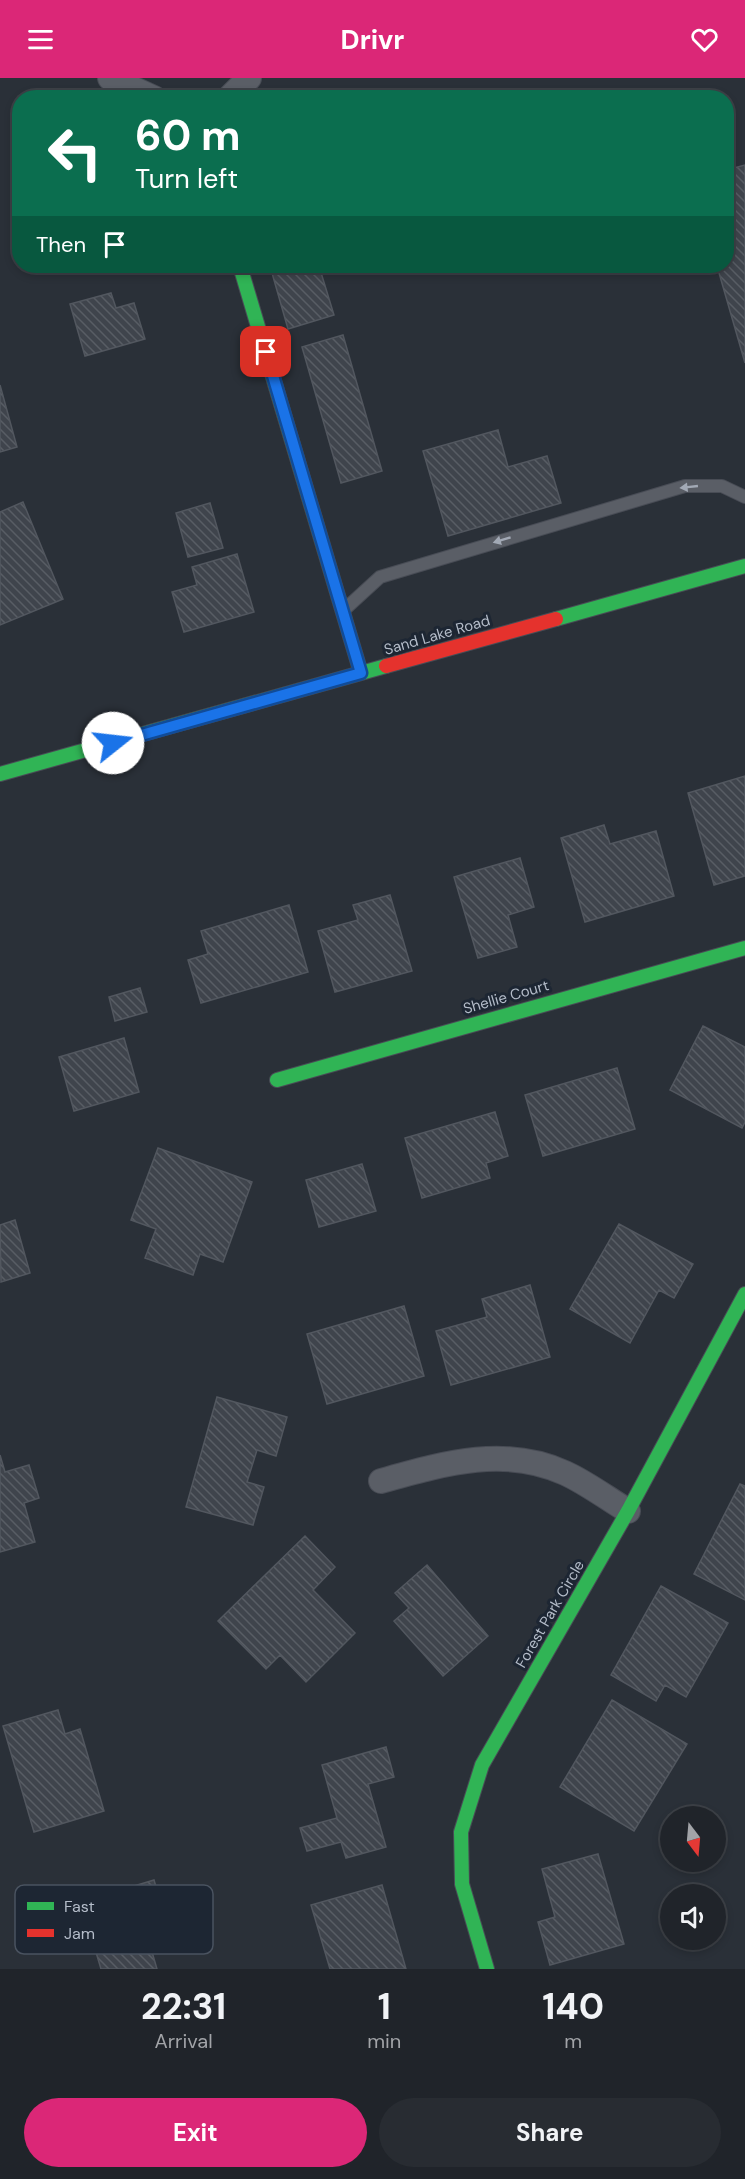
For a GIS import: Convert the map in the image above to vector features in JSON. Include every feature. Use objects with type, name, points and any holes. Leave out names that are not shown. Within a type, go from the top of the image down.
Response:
[{"type":"street","points":[[110,78],[136,90]]},
{"type":"street","points":[[237,90],[249,78]]},
{"type":"street","points":[[242,273],[361,673]]},
{"type":"street","name":"Sand Lake Road","points":[[0,774],[745,566]]},
{"type":"street","name":"Shellie Court","points":[[277,1080],[734,949],[745,948]]},
{"type":"street","name":"Forest Park Circle","points":[[487,1969],[462,1884],[461,1832],[482,1765],[628,1511],[745,1294]]},
{"type":"street","points":[[381,1481],[443,1464],[485,1458],[517,1459],[565,1473],[628,1511]]},
{"type":"lane","points":[[343,611],[380,577],[685,486],[722,486],[745,497]]},
{"type":"building","points":[[745,165],[745,363],[719,273],[734,273],[734,168]]},
{"type":"building","points":[[272,273],[321,273],[334,315],[288,329]]},
{"type":"building","points":[[111,293],[116,308],[134,303],[145,339],[85,356],[70,304]]},
{"type":"building","points":[[343,335],[382,471],[341,483],[302,347]]},
{"type":"building","points":[[0,385],[17,447],[0,452]]},
{"type":"building","points":[[498,430],[508,467],[547,456],[561,503],[448,536],[423,451]]},
{"type":"building","points":[[23,502],[63,599],[0,625],[0,512]]},
{"type":"building","points":[[210,503],[223,548],[188,557],[176,513]]},
{"type":"building","points":[[237,554],[254,612],[184,632],[172,592],[197,585],[192,567]]},
{"type":"building","points":[[745,776],[745,876],[714,885],[688,793]]},
{"type":"building","points":[[604,825],[610,844],[656,831],[674,896],[585,922],[561,838]]},
{"type":"building","points":[[520,858],[534,907],[508,915],[517,947],[478,958],[454,877]]},
{"type":"building","points":[[390,895],[412,971],[335,992],[318,931],[358,920],[353,905]]},
{"type":"building","points":[[289,905],[308,972],[201,1003],[188,960],[208,954],[201,931]]},
{"type":"building","points":[[140,988],[147,1012],[115,1021],[109,997]]},
{"type":"building","points":[[703,1026],[745,1047],[745,1122],[742,1128],[670,1090]]},
{"type":"building","points":[[124,1038],[139,1092],[74,1111],[59,1057]]},
{"type":"building","points":[[617,1068],[635,1129],[543,1156],[525,1095]]},
{"type":"building","points":[[495,1112],[508,1156],[486,1163],[490,1178],[422,1198],[405,1138]]},
{"type":"building","points":[[158,1148],[252,1182],[223,1262],[200,1254],[193,1275],[145,1258],[156,1229],[131,1220]]},
{"type":"building","points":[[362,1164],[376,1211],[319,1227],[306,1180]]},
{"type":"building","points":[[15,1220],[30,1273],[1,1282],[0,1225]]},
{"type":"building","points":[[619,1224],[693,1264],[674,1298],[659,1290],[630,1343],[570,1309]]},
{"type":"building","points":[[530,1285],[550,1357],[451,1385],[436,1331],[487,1317],[482,1299]]},
{"type":"building","points":[[404,1306],[424,1376],[327,1404],[307,1334]]},
{"type":"building","points":[[217,1397],[287,1417],[276,1456],[257,1450],[247,1482],[264,1487],[253,1525],[186,1507]]},
{"type":"building","points":[[0,1455],[5,1472],[29,1465],[39,1498],[24,1503],[35,1542],[0,1552]]},
{"type":"building","points":[[740,1484],[745,1486],[745,1600],[694,1574]]},
{"type":"building","points":[[305,1536],[335,1567],[313,1590],[355,1633],[306,1682],[280,1655],[266,1669],[218,1621]]},
{"type":"building","points":[[427,1565],[488,1636],[443,1676],[394,1621],[409,1608],[395,1593]]},
{"type":"building","points":[[661,1586],[728,1623],[686,1697],[665,1685],[656,1701],[611,1675]]},
{"type":"building","points":[[612,1700],[687,1744],[634,1831],[560,1787]]},
{"type":"building","points":[[58,1710],[65,1734],[80,1729],[104,1811],[34,1832],[3,1726]]},
{"type":"building","points":[[386,1747],[394,1777],[368,1784],[386,1847],[346,1858],[341,1842],[307,1851],[300,1828],[337,1818],[322,1765]]},
{"type":"building","points":[[598,1854],[624,1944],[550,1965],[538,1922],[555,1917],[542,1869]]},
{"type":"building","points":[[154,1880],[155,1885],[137,1885]]},
{"type":"building","points":[[382,1885],[406,1969],[330,1969],[311,1905]]},
{"type":"building","points":[[97,1954],[153,1954],[157,1969],[101,1969]]},
{"type":"traffic: fast","points":[[242,273],[361,673]]},
{"type":"traffic: fast","points":[[556,619],[745,566]]},
{"type":"traffic: fast","points":[[0,774],[386,666]]},
{"type":"traffic: fast","points":[[277,1080],[745,948]]},
{"type":"traffic: fast","points":[[487,1969],[462,1884],[461,1832],[482,1765],[628,1511],[745,1294]]},
{"type":"traffic: jam","points":[[386,666],[556,619]]},
{"type":"route","points":[[113,743],[361,673],[266,352]]}]
